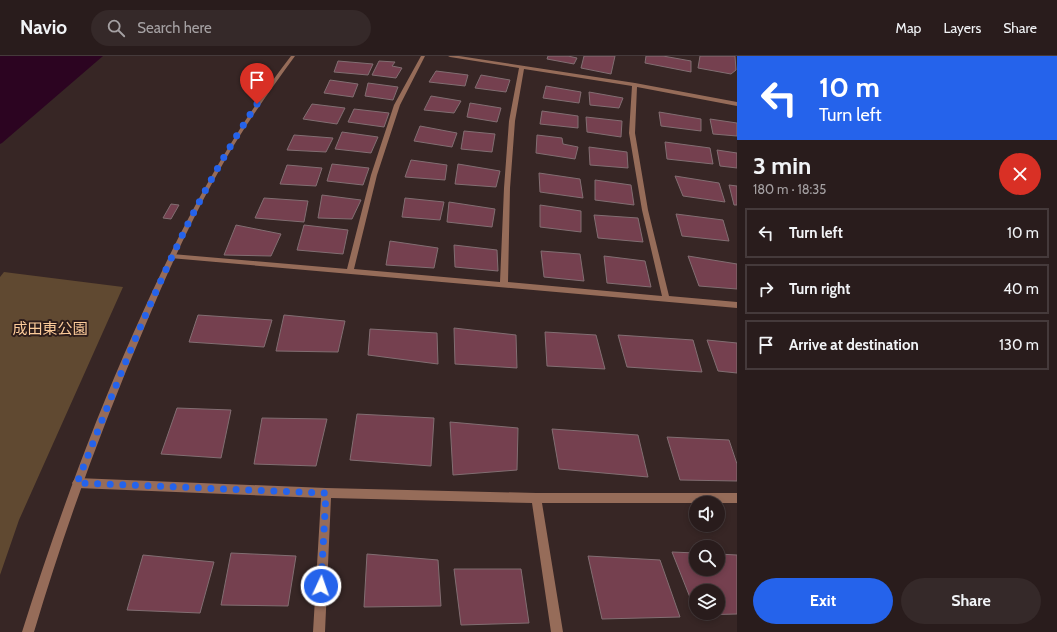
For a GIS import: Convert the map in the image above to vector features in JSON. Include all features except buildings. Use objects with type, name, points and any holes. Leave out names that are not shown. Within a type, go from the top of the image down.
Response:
[{"type":"street","points":[[28,632],[77,483],[127,356],[172,256],[216,170],[272,81],[293,56]]},
{"type":"street","points":[[350,272],[374,175],[397,105],[423,56]]},
{"type":"street","points":[[450,56],[635,84],[737,104]]},
{"type":"street","points":[[504,284],[507,188],[512,121],[522,66]]},
{"type":"street","points":[[635,84],[632,133],[645,210],[666,298]]},
{"type":"street","points":[[172,256],[737,305]]},
{"type":"street","points":[[77,483],[326,493],[536,498],[737,498]]},
{"type":"street","points":[[319,632],[326,493]]},
{"type":"street","points":[[536,498],[558,632]]},
{"type":"green space","name":"成田東公園","points":[[4,272],[123,287],[19,520],[0,575],[0,277]]},
{"type":"shaded area","points":[[0,56],[103,56],[0,144]]},
{"type":"route","points":[[257,104],[216,170],[172,256],[127,356],[77,483],[326,493],[321,586]]}]
